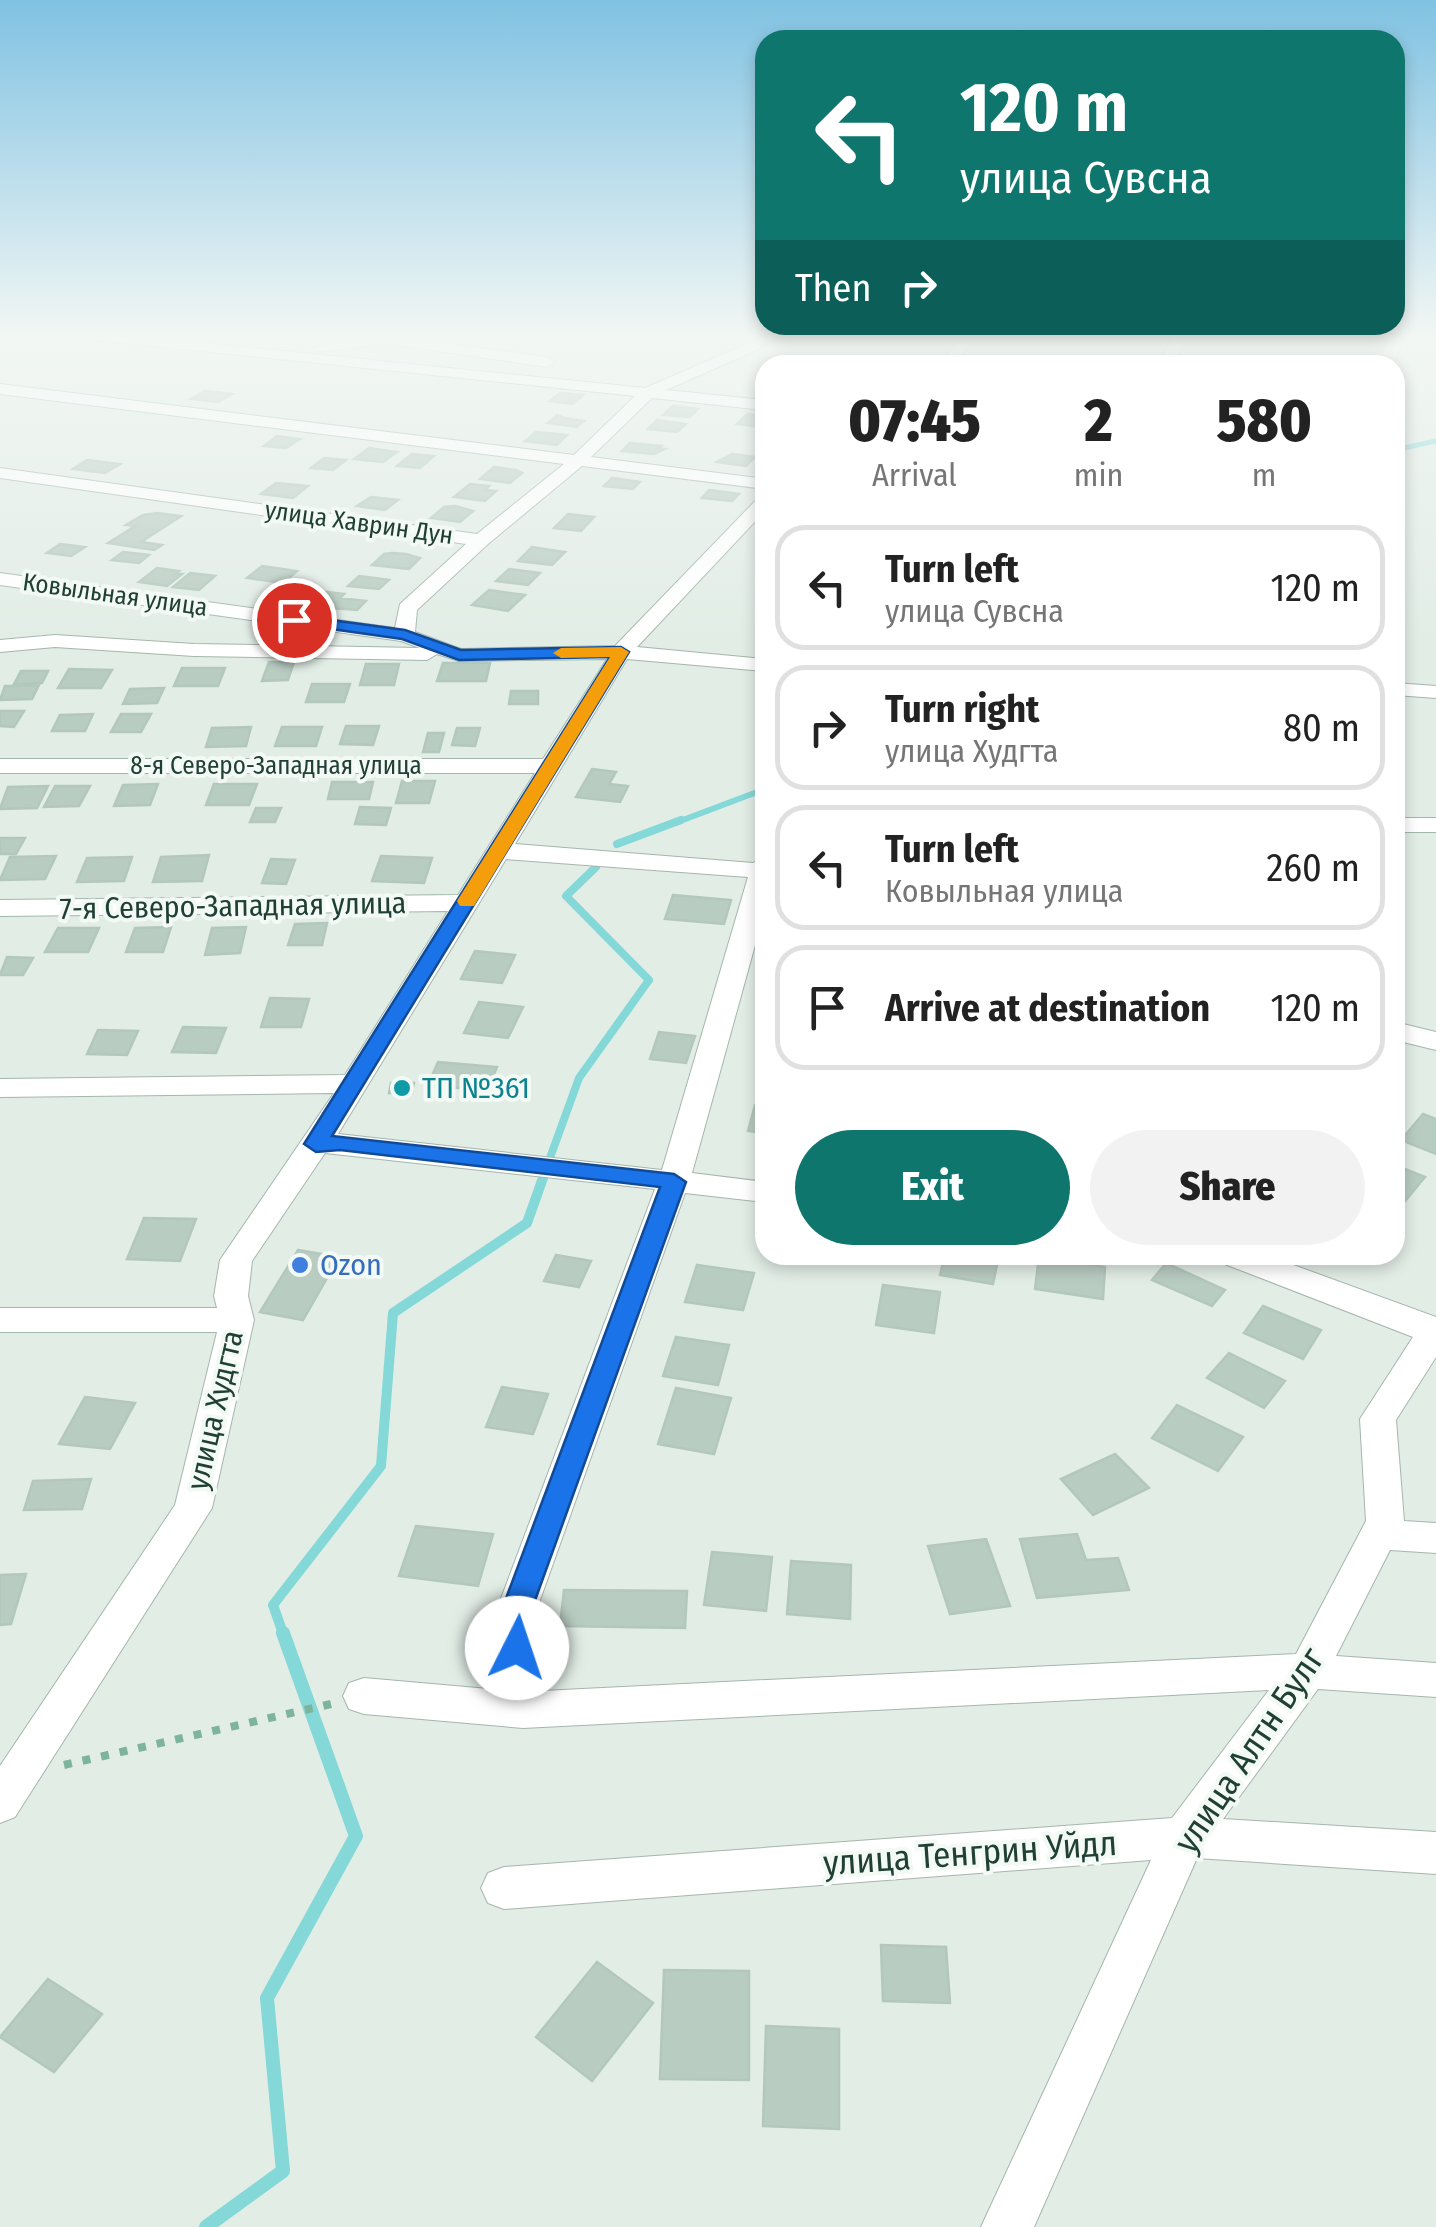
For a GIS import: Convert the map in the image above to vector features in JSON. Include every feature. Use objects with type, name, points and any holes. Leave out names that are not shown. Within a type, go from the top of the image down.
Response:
[{"type":"street","points":[[387,438],[755,483]]},
{"type":"street","points":[[405,635],[403,621],[408,608],[481,540],[578,462],[601,438]]},
{"type":"street","name":"улица Хаврин Дун","points":[[0,473],[481,540]]},
{"type":"street","name":"улица Худгта","points":[[6,1786],[193,1508],[237,1320],[231,1296],[236,1260],[354,1084],[621,652],[755,511]]},
{"type":"street","name":"Ковыльная улица","points":[[0,579],[405,635],[459,655],[621,652],[755,664]]},
{"type":"street","points":[[0,646],[55,642],[194,650],[459,655]]},
{"type":"street","points":[[1405,690],[1436,692]]},
{"type":"street","name":"8-я Северо-Западная улица","points":[[0,766],[552,766]]},
{"type":"street","points":[[1405,825],[1436,825]]},
{"type":"street","points":[[497,851],[575,853],[626,861],[755,868]]},
{"type":"street","points":[[523,1710],[514,1617],[674,1182],[755,896]]},
{"type":"street","name":"7-я Северо-Западная улица","points":[[0,908],[466,904]]},
{"type":"street","points":[[1405,1033],[1436,1041]]},
{"type":"street","points":[[0,1088],[354,1084]]},
{"type":"street","points":[[316,1144],[340,1143],[755,1191]]},
{"type":"street","points":[[1261,1265],[1435,1330]]},
{"type":"street","points":[[0,1320],[237,1320]]},
{"type":"street","name":"улица Алтн Булг","points":[[1007,2227],[1184,1837],[1308,1671],[1386,1522],[1378,1419],[1435,1330]]},
{"type":"street","points":[[1379,1534],[1436,1538]]},
{"type":"street","points":[[364,1696],[523,1710],[1308,1671],[1436,1680]]},
{"type":"street","name":"улица Тенгрин Уйдл","points":[[504,1888],[1184,1837],[1436,1853]]},
{"type":"path","points":[[6,1786],[364,1696]]},
{"type":"building","points":[[274,438],[300,439],[286,448],[264,446]]},
{"type":"building","points":[[529,438],[564,438],[557,445],[525,441]]},
{"type":"building","points":[[630,443],[665,449],[654,454],[622,451]]},
{"type":"building","points":[[369,448],[397,452],[383,462],[354,459]]},
{"type":"building","points":[[412,454],[434,456],[420,468],[397,466]]},
{"type":"building","points":[[732,454],[755,457],[746,466],[717,462]]},
{"type":"building","points":[[324,458],[346,460],[333,470],[311,468]]},
{"type":"building","points":[[87,460],[120,464],[105,473],[73,469]]},
{"type":"building","points":[[494,467],[522,473],[510,483],[480,479]]},
{"type":"building","points":[[612,478],[640,482],[633,489],[604,486]]},
{"type":"building","points":[[276,483],[308,486],[293,498],[261,494]]},
{"type":"building","points":[[470,484],[489,486],[485,490],[496,491],[485,501],[454,497]]},
{"type":"building","points":[[709,490],[739,494],[732,501],[702,498]]},
{"type":"building","points":[[371,497],[398,500],[385,510],[357,506]]},
{"type":"building","points":[[444,507],[473,511],[460,522],[431,518]]},
{"type":"building","points":[[568,514],[594,517],[581,531],[554,528]]},
{"type":"building","points":[[143,515],[181,516],[141,542],[162,545],[154,550],[108,543],[135,526],[126,525]]},
{"type":"building","points":[[60,544],[85,547],[71,556],[47,553]]},
{"type":"building","points":[[532,547],[565,552],[552,565],[518,561]]},
{"type":"building","points":[[123,552],[149,555],[139,563],[112,560]]},
{"type":"building","points":[[384,554],[420,558],[409,569],[372,565]]},
{"type":"building","points":[[262,566],[297,571],[283,583],[247,578]]},
{"type":"building","points":[[157,568],[182,574],[167,586],[139,582]]},
{"type":"building","points":[[509,569],[540,573],[528,585],[496,581]]},
{"type":"building","points":[[190,573],[215,576],[199,590],[173,587]]},
{"type":"building","points":[[359,576],[389,580],[379,589],[348,586]]},
{"type":"building","points":[[489,590],[525,595],[508,611],[472,605]]},
{"type":"building","points":[[318,591],[366,601],[357,610],[301,606]]},
{"type":"building","points":[[269,662],[294,662],[288,680],[262,681]]},
{"type":"building","points":[[443,663],[490,663],[486,681],[437,681]]},
{"type":"building","points":[[366,664],[399,664],[394,685],[360,685]]},
{"type":"building","points":[[182,668],[225,668],[218,686],[174,686]]},
{"type":"building","points":[[69,669],[112,670],[101,688],[58,688]]},
{"type":"building","points":[[21,671],[48,671],[42,683],[14,684]]},
{"type":"building","points":[[312,684],[350,684],[344,702],[306,702]]},
{"type":"building","points":[[39,685],[32,699],[0,700],[5,686]]},
{"type":"building","points":[[164,688],[157,703],[123,704],[130,689]]},
{"type":"building","points":[[511,691],[538,691],[538,704],[509,704]]},
{"type":"building","points":[[0,711],[24,711],[14,727],[0,726]]},
{"type":"building","points":[[93,714],[85,731],[52,731],[60,715]]},
{"type":"building","points":[[121,714],[151,714],[141,732],[111,732]]},
{"type":"building","points":[[346,726],[379,726],[373,745],[340,744]]},
{"type":"building","points":[[251,727],[246,746],[206,747],[212,728]]},
{"type":"building","points":[[282,727],[322,727],[316,746],[275,746]]},
{"type":"building","points":[[457,728],[480,728],[475,746],[452,745]]},
{"type":"building","points":[[428,733],[444,733],[439,752],[423,752]]},
{"type":"building","points":[[592,769],[616,772],[609,784],[628,786],[620,802],[576,797]]},
{"type":"building","points":[[402,781],[435,781],[429,803],[396,803]]},
{"type":"building","points":[[332,782],[373,782],[369,799],[328,799]]},
{"type":"building","points":[[158,784],[150,805],[114,806],[123,785]]},
{"type":"building","points":[[214,784],[257,784],[249,805],[206,805]]},
{"type":"building","points":[[48,786],[37,808],[0,809],[8,787]]},
{"type":"building","points":[[55,786],[90,786],[79,806],[44,807]]},
{"type":"building","points":[[360,807],[391,808],[386,825],[355,824]]},
{"type":"building","points":[[256,808],[281,808],[275,822],[250,822]]},
{"type":"building","points":[[0,838],[25,838],[16,854],[0,854]]},
{"type":"building","points":[[209,855],[202,881],[153,882],[161,857]]},
{"type":"building","points":[[56,856],[45,879],[0,880],[10,857]]},
{"type":"building","points":[[381,856],[432,858],[424,883],[372,881]]},
{"type":"building","points":[[132,857],[124,881],[77,882],[87,858]]},
{"type":"building","points":[[271,859],[295,860],[286,884],[262,883]]},
{"type":"building","points":[[673,895],[731,900],[724,924],[665,919]]},
{"type":"building","points":[[327,923],[322,945],[288,945],[295,924]]},
{"type":"building","points":[[171,927],[163,952],[126,952],[135,928]]},
{"type":"building","points":[[246,927],[240,953],[205,955],[212,928]]},
{"type":"building","points":[[58,928],[99,928],[88,952],[45,952]]},
{"type":"building","points":[[475,951],[515,955],[502,983],[461,979]]},
{"type":"building","points":[[7,957],[33,958],[23,975],[0,975]]},
{"type":"building","points":[[270,998],[309,999],[301,1027],[261,1027]]},
{"type":"building","points":[[479,1002],[523,1007],[508,1038],[464,1033]]},
{"type":"building","points":[[183,1027],[226,1028],[216,1053],[172,1052]]},
{"type":"building","points":[[98,1030],[138,1031],[127,1055],[87,1054]]},
{"type":"building","points":[[659,1032],[695,1036],[686,1063],[650,1059]]},
{"type":"building","points":[[438,1062],[497,1067],[487,1091],[428,1085]]},
{"type":"building","name":"ТП №361","points":[[391,1083],[414,1083],[412,1093],[389,1093]]},
{"type":"building","points":[[755,1105],[755,1132],[748,1131]]},
{"type":"building","points":[[1423,1114],[1436,1119],[1436,1154],[1405,1142],[1405,1135]]},
{"type":"building","points":[[1405,1169],[1425,1177],[1405,1201]]},
{"type":"building","points":[[144,1218],[196,1219],[180,1261],[127,1259]]},
{"type":"building","points":[[298,1250],[339,1257],[303,1320],[260,1312]]},
{"type":"building","points":[[556,1255],[591,1261],[579,1287],[544,1281]]},
{"type":"building","points":[[697,1265],[754,1273],[743,1310],[685,1302]]},
{"type":"building","points":[[942,1265],[997,1265],[993,1284],[940,1275]]},
{"type":"building","points":[[1038,1265],[1105,1267],[1103,1299],[1035,1289]]},
{"type":"building","points":[[1164,1265],[1170,1265],[1225,1290],[1212,1306],[1152,1280]]},
{"type":"building","points":[[883,1285],[940,1292],[934,1333],[876,1325]]},
{"type":"building","points":[[1263,1306],[1321,1330],[1303,1359],[1244,1333]]},
{"type":"building","points":[[676,1337],[729,1345],[718,1385],[663,1376]]},
{"type":"building","points":[[1229,1353],[1285,1381],[1264,1408],[1207,1378]]},
{"type":"building","points":[[502,1387],[548,1394],[533,1434],[486,1427]]},
{"type":"building","points":[[676,1388],[731,1398],[714,1454],[658,1444]]},
{"type":"building","points":[[85,1397],[135,1403],[110,1449],[59,1444]]},
{"type":"building","points":[[1177,1405],[1243,1437],[1218,1471],[1152,1438]]},
{"type":"building","points":[[1115,1454],[1149,1488],[1093,1515],[1061,1479]]},
{"type":"building","points":[[91,1479],[82,1509],[24,1510],[33,1481]]},
{"type":"building","points":[[416,1526],[493,1534],[478,1586],[399,1576]]},
{"type":"building","points":[[1077,1534],[1086,1560],[1118,1558],[1129,1590],[1037,1598],[1020,1539]]},
{"type":"building","points":[[986,1539],[1010,1606],[950,1614],[928,1546]]},
{"type":"building","points":[[712,1552],[772,1557],[766,1611],[704,1605]]},
{"type":"building","points":[[791,1561],[851,1565],[850,1619],[787,1614]]},
{"type":"building","points":[[26,1574],[11,1624],[0,1625],[0,1575]]},
{"type":"building","points":[[564,1590],[687,1591],[685,1628],[560,1626]]},
{"type":"building","points":[[881,1945],[946,1947],[950,2003],[883,2001]]},
{"type":"building","points":[[597,1962],[653,2003],[592,2081],[536,2037]]},
{"type":"building","points":[[664,1970],[749,1971],[749,2080],[660,2079]]},
{"type":"building","points":[[48,1979],[102,2014],[54,2072],[0,2037]]},
{"type":"building","points":[[766,2026],[839,2029],[839,2129],[763,2126]]},
{"type":"waterway","points":[[1405,448],[1436,441]]},
{"type":"waterway","points":[[675,823],[755,793]]},
{"type":"waterway","points":[[617,844],[681,820]]},
{"type":"waterway","points":[[543,1177],[579,1078],[649,980],[566,896],[596,867]]},
{"type":"waterway","points":[[284,1636],[273,1605],[381,1466],[393,1313],[527,1223],[544,1175]]},
{"type":"waterway","points":[[206,2227],[283,2171],[267,1998],[356,1836],[283,1633]]},
{"type":"slow traffic","points":[[467,901],[621,652],[561,653]]},
{"type":"place","name":"ТП №361","points":[[402,1088]]},
{"type":"place","name":"Ozon","points":[[300,1265]]},
{"type":"route","points":[[294,620],[405,635],[459,655],[621,652],[316,1144],[340,1143],[674,1182],[514,1617],[517,1648]]}]
